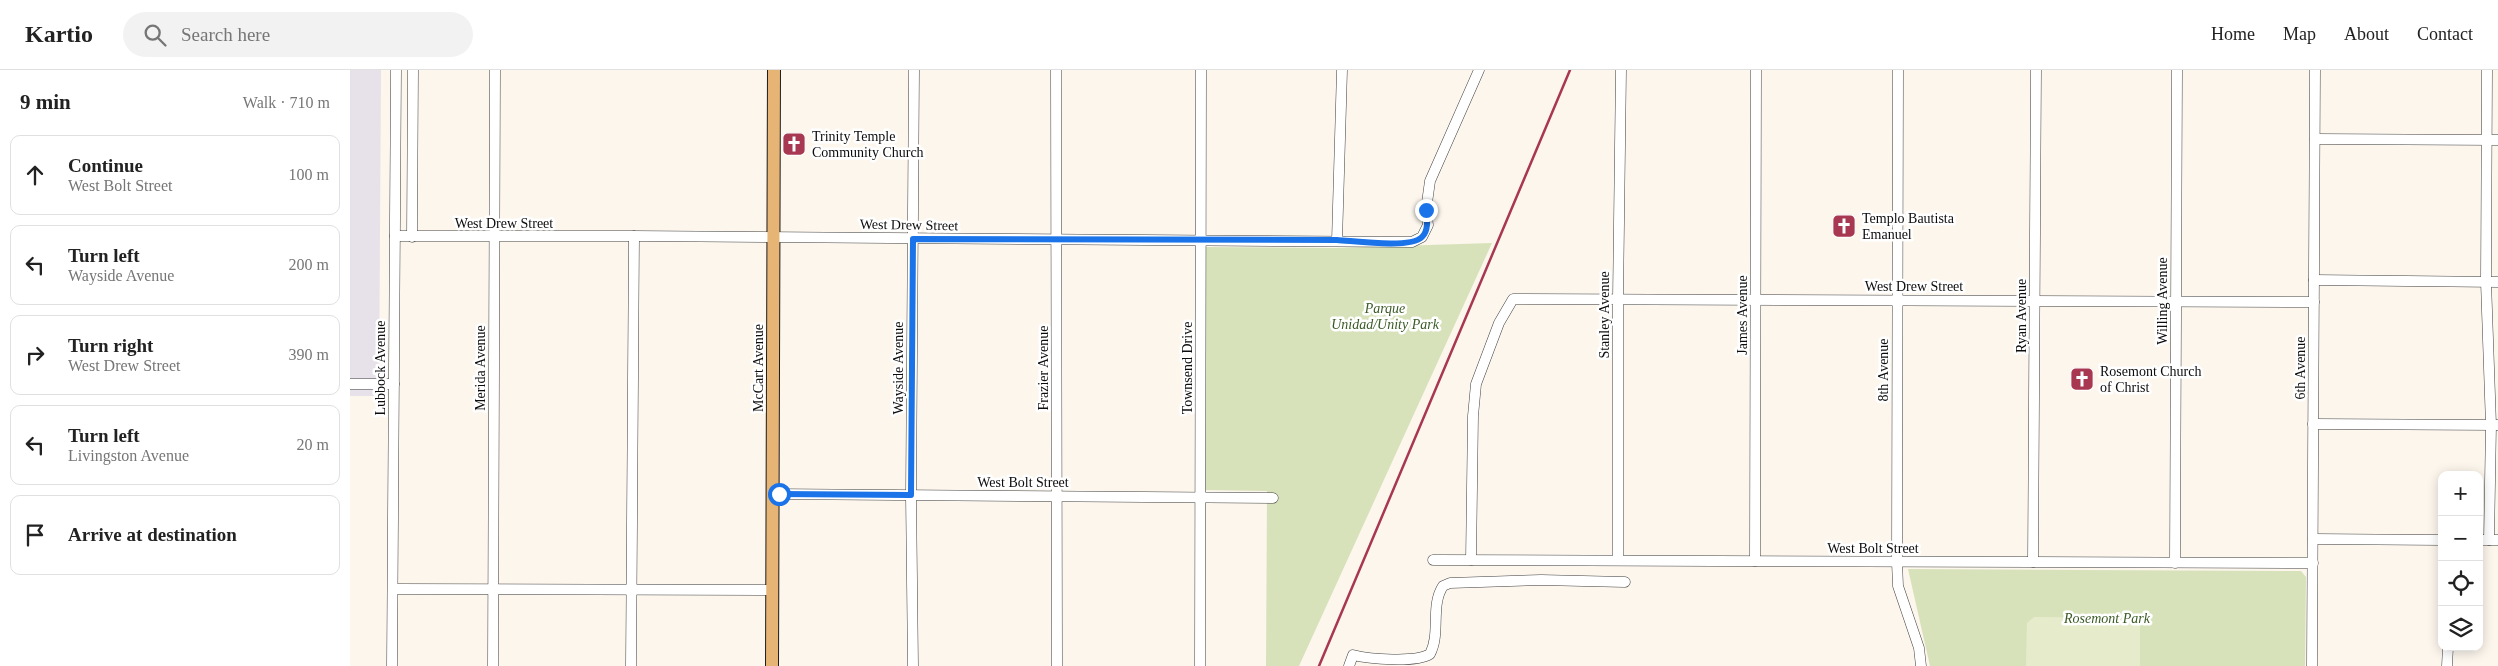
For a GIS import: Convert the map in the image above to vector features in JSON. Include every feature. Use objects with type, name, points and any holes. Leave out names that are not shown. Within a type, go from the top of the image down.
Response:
[{"type":"main road","name":"McCart Avenue","points":[[772,666],[774,70]]},
{"type":"street","name":"Lubbock Avenue","points":[[392,666],[396,70]]},
{"type":"street","points":[[412,70],[412,236]]},
{"type":"street","name":"Merida Avenue","points":[[493,666],[495,70]]},
{"type":"street","name":"Wayside Avenue","points":[[914,70],[911,495],[914,666]]},
{"type":"street","name":"Frazier Avenue","points":[[1056,70],[1057,666]]},
{"type":"street","name":"Townsend Drive","points":[[1200,666],[1201,70]]},
{"type":"street","points":[[1337,240],[1342,70]]},
{"type":"street","name":"West Drew Street","points":[[395,236],[1337,240],[1412,242],[1422,236],[1428,225],[1426,210],[1430,181],[1479,70]]},
{"type":"street","name":"Stanley Avenue","points":[[1618,560],[1618,299],[1621,70]]},
{"type":"street","name":"James Avenue","points":[[1756,70],[1756,561]]},
{"type":"street","name":"8th Avenue","points":[[1898,70],[1897,562],[1898,586],[1919,648],[1921,666]]},
{"type":"street","name":"Ryan Avenue","points":[[2033,562],[2036,70]]},
{"type":"street","name":"Willing Avenue","points":[[2175,563],[2177,70]]},
{"type":"street","name":"6th Avenue","points":[[2312,666],[2315,70]]},
{"type":"street","points":[[2487,70],[2486,282],[2494,424],[2489,540]]},
{"type":"street","points":[[2315,138],[2498,140]]},
{"type":"street","points":[[632,666],[634,236]]},
{"type":"street","points":[[2314,280],[2498,282]]},
{"type":"street","name":"West Drew Street","points":[[1471,560],[1473,416],[1476,384],[1499,323],[1513,298],[2314,302]]},
{"type":"street","points":[[350,384],[394,384]]},
{"type":"street","points":[[2313,424],[2494,424]]},
{"type":"street","name":"West Bolt Street","points":[[773,494],[1273,498]]},
{"type":"street","points":[[2313,539],[2438,540]]},
{"type":"street","name":"West Bolt Street","points":[[1433,560],[2313,563]]},
{"type":"street","points":[[1349,666],[1353,655],[1365,658],[1413,662],[1426,656],[1434,647],[1436,600],[1443,586],[1450,583],[1541,580],[1625,582]]},
{"type":"street","points":[[393,589],[772,590]]},
{"type":"street","points":[[2448,651],[2448,666]]},
{"type":"shaded area","points":[[350,70],[381,70],[379,396],[350,396]]},
{"type":"green space","name":"Parque Unidad/Unity Park","points":[[1492,243],[1299,666],[1266,666],[1267,491],[1204,490],[1206,247],[1334,248]]},
{"type":"green space","name":"Rosemont Park","points":[[1908,569],[2301,571],[2306,577],[2305,666],[1930,666]]},
{"type":"green space","points":[[2034,617],[2140,618],[2140,666],[2026,666],[2027,623]]},
{"type":"railway","points":[[1319,666],[1570,70]]},
{"type":"place","name":"Trinity Temple Community Church","points":[[794,144]]},
{"type":"place","name":"Templo Bautista Emanuel","points":[[1844,226]]},
{"type":"place","name":"Rosemont Church of Christ","points":[[2082,379]]},
{"type":"route","points":[[779,494],[911,495],[913,239],[1337,240],[1400,243],[1412,242],[1422,236],[1428,225],[1426,210]]}]
